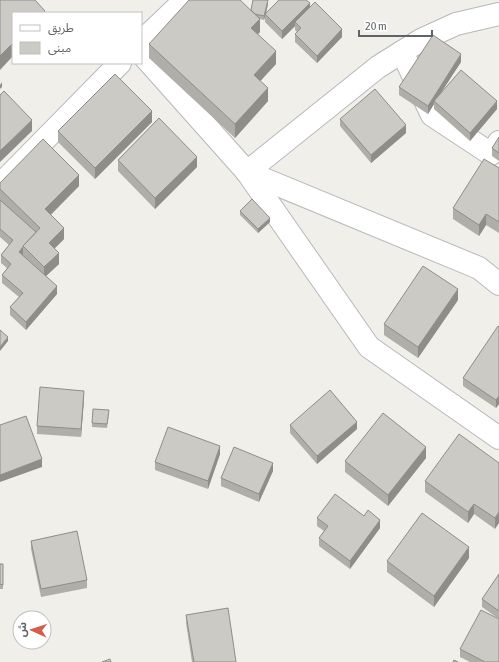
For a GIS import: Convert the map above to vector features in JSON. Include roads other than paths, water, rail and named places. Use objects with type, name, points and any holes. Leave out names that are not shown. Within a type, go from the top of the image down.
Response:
[{"type":"street","points":[[142,41],[185,0]]},
{"type":"street","points":[[247,172],[378,67],[421,40],[456,24],[499,14]]},
{"type":"street","points":[[402,52],[432,115],[491,154],[499,142]]},
{"type":"street","points":[[142,54],[247,172],[369,347],[499,438]]},
{"type":"street","points":[[0,184],[119,64]]},
{"type":"street","points":[[247,172],[479,268],[499,284]]}]
